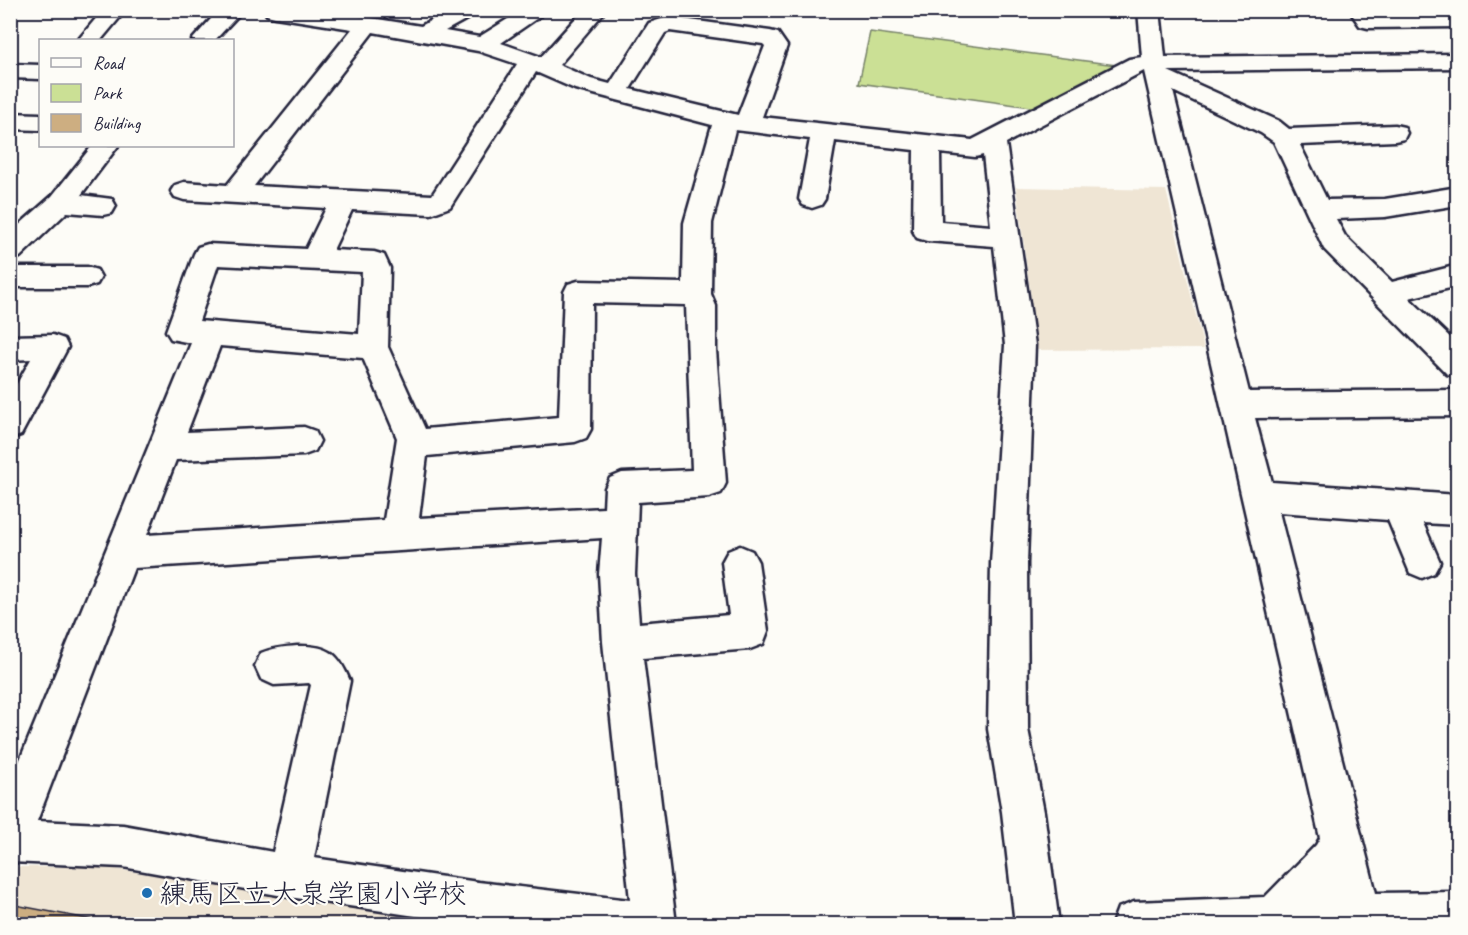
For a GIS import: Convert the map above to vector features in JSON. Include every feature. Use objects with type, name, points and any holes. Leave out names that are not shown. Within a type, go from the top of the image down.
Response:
[{"type":"street","points":[[90,39],[116,10]]},
{"type":"street","points":[[204,39],[232,10]]},
{"type":"street","points":[[424,33],[465,10]]},
{"type":"street","points":[[483,45],[537,10]]},
{"type":"street","points":[[183,191],[431,205],[441,201],[537,64],[595,10]]},
{"type":"street","points":[[1149,10],[1156,69],[1360,915]]},
{"type":"street","points":[[1360,10],[1368,21],[1458,20]]},
{"type":"street","points":[[286,11],[366,19],[483,45],[537,64],[583,84],[736,123],[975,149],[1137,64],[1156,69],[1270,127],[1284,138],[1334,242],[1458,365]]},
{"type":"street","points":[[234,194],[366,19]]},
{"type":"street","points":[[616,92],[657,28],[668,24],[770,38],[776,46],[736,123],[698,223],[697,294],[701,306],[701,350],[709,483],[622,488],[617,574],[622,642],[654,924]]},
{"type":"street","points":[[1156,69],[1175,65],[1458,61]]},
{"type":"street","points":[[10,72],[39,72]]},
{"type":"street","points":[[812,199],[833,134],[847,109]]},
{"type":"street","points":[[10,121],[39,122]]},
{"type":"street","points":[[1284,138],[1395,133]]},
{"type":"street","points":[[993,140],[998,162],[1020,345],[1009,552],[1008,729],[1023,812],[1037,924]]},
{"type":"street","points":[[927,144],[927,231],[1006,237]]},
{"type":"street","points":[[15,242],[61,202],[104,147]]},
{"type":"street","points":[[1319,210],[1385,208],[1458,196]]},
{"type":"street","points":[[315,259],[344,200]]},
{"type":"street","points":[[61,202],[104,206]]},
{"type":"street","points":[[373,347],[181,331],[208,254],[374,262],[376,268],[373,347],[413,438],[399,535]]},
{"type":"street","points":[[1385,294],[1458,275]]},
{"type":"street","points":[[10,277],[87,278]]},
{"type":"street","points":[[413,444],[575,429],[578,292],[697,294]]},
{"type":"street","points":[[10,836],[210,334]]},
{"type":"street","points":[[10,348],[53,348],[10,426]]},
{"type":"street","points":[[1236,405],[1458,403]]},
{"type":"street","points":[[164,447],[304,441]]},
{"type":"street","points":[[1258,496],[1458,510]]},
{"type":"street","points":[[1400,507],[1422,562]]},
{"type":"street","points":[[122,554],[620,522]]},
{"type":"street","points":[[622,642],[750,631],[740,562]]},
{"type":"street","points":[[274,666],[318,664],[331,681],[290,876]]},
{"type":"street","points":[[1273,920],[1330,860],[1341,840]]},
{"type":"street","points":[[10,841],[123,846],[290,876],[479,914],[645,924]]},
{"type":"street","points":[[1134,924],[1188,924],[1360,915],[1458,914]]},
{"type":"shaded area","points":[[1016,187],[1166,190],[1204,349],[1033,350],[1030,290]]},
{"type":"shaded area","name":"練馬区立大泉学園小学校","points":[[10,867],[102,867],[459,920],[460,924],[11,924]]},
{"type":"green space","points":[[870,32],[1116,65],[1038,108],[859,83]]},
{"type":"building","points":[[10,904],[114,924],[10,924]]},
{"type":"place","name":"練馬区立大泉学園小学校","points":[[147,893]]}]
